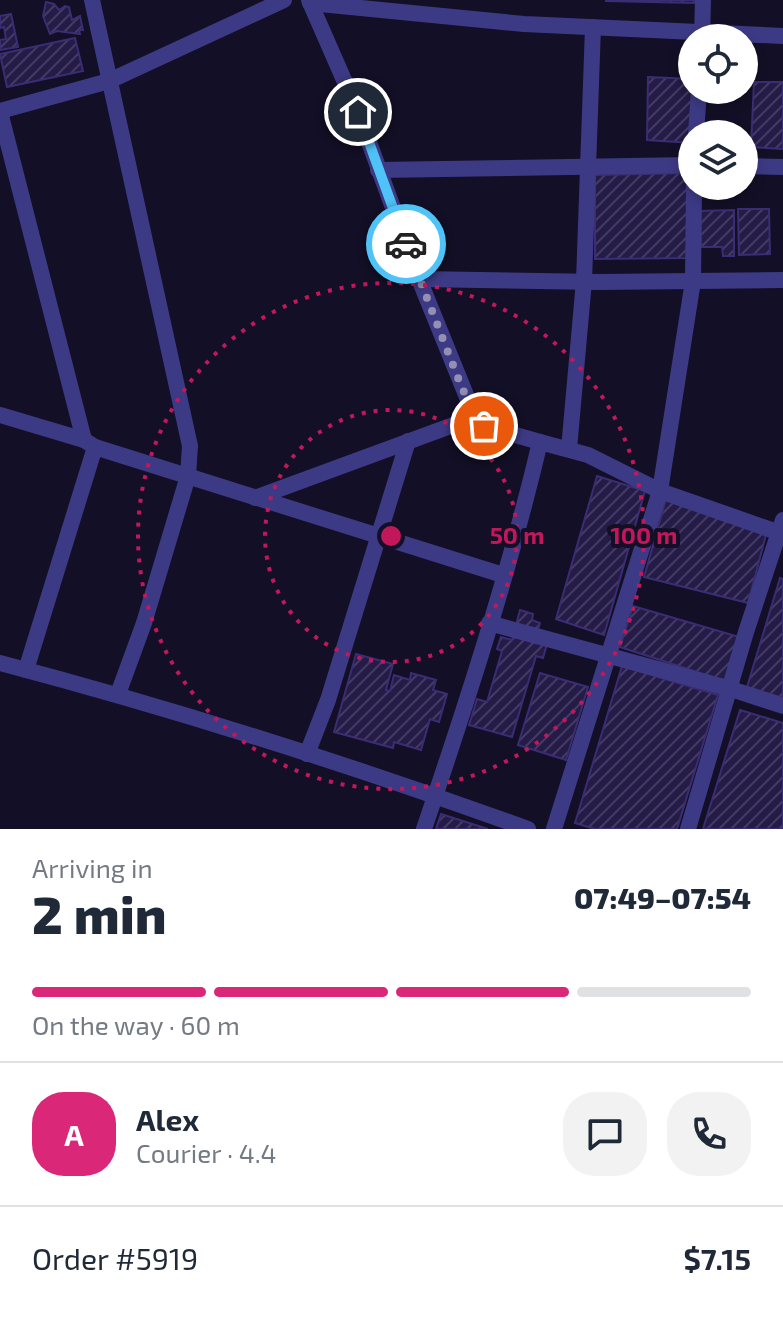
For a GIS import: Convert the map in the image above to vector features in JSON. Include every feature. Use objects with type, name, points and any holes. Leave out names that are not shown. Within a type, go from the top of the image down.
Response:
[{"type":"street","points":[[92,0],[190,446],[188,476],[144,623],[118,694]]},
{"type":"street","points":[[26,670],[90,443],[0,112],[109,81],[284,0]]},
{"type":"street","points":[[702,24],[703,0]]},
{"type":"street","points":[[678,33],[524,24],[309,1],[358,112],[419,279],[475,417],[484,426],[569,449],[660,491],[782,529],[688,829]]},
{"type":"street","points":[[569,449],[584,281],[593,27]]},
{"type":"street","points":[[758,36],[783,36]]},
{"type":"street","points":[[378,170],[678,165]]},
{"type":"street","points":[[758,166],[783,167]]},
{"type":"street","points":[[554,829],[660,491],[693,281],[694,200]]},
{"type":"street","points":[[419,279],[783,280]]},
{"type":"street","points":[[0,415],[503,575]]},
{"type":"street","points":[[255,498],[475,417]]},
{"type":"street","points":[[307,754],[328,700],[408,441]]},
{"type":"street","points":[[424,829],[527,499],[540,442]]},
{"type":"street","points":[[489,623],[783,706]]},
{"type":"street","points":[[0,663],[118,694],[435,795],[528,829]]},
{"type":"building","points":[[695,0],[695,3],[606,1]]},
{"type":"building","points":[[46,2],[54,4],[59,10],[69,7],[72,20],[80,16],[83,30],[79,30],[80,34],[57,31],[50,34],[43,16]]},
{"type":"building","points":[[11,14],[18,47],[0,50],[0,40],[6,39],[4,27],[0,28],[0,16]]},
{"type":"building","points":[[75,38],[83,71],[7,87],[0,54]]},
{"type":"building","points":[[648,77],[678,78],[678,104],[692,104],[692,120],[678,120],[678,142],[647,140]]},
{"type":"building","points":[[758,82],[783,82],[783,149],[758,147],[758,120],[752,120],[753,104],[758,104]]},
{"type":"building","points":[[678,173],[678,200],[691,200],[690,258],[595,259],[595,175]]},
{"type":"building","points":[[738,209],[769,209],[770,254],[739,255]]},
{"type":"building","points":[[734,210],[734,256],[723,256],[722,247],[701,247],[700,211]]},
{"type":"building","points":[[597,476],[645,491],[604,635],[556,619]]},
{"type":"building","points":[[666,499],[767,531],[748,603],[644,577]]},
{"type":"building","points":[[780,578],[783,579],[783,698],[747,687]]},
{"type":"building","points":[[633,606],[739,637],[728,682],[620,647]]},
{"type":"building","points":[[520,610],[533,614],[532,620],[540,623],[537,633],[549,637],[543,658],[536,656],[512,737],[469,725],[477,699],[487,702],[502,651],[497,649],[501,637],[512,640]]},
{"type":"building","points":[[356,654],[393,664],[386,690],[390,691],[394,675],[410,680],[411,673],[436,680],[433,690],[447,694],[439,722],[430,719],[421,750],[394,742],[393,748],[334,732]]},
{"type":"building","points":[[622,666],[718,695],[677,829],[595,829],[575,823]]},
{"type":"building","points":[[540,673],[588,687],[566,760],[518,745]]},
{"type":"building","points":[[740,710],[783,723],[783,829],[703,829]]},
{"type":"building","points":[[441,814],[488,829],[436,829]]},
{"type":"way so far","points":[[406,244],[460,383],[475,417],[484,426]]},
{"type":"route","points":[[358,112],[406,244]]}]
